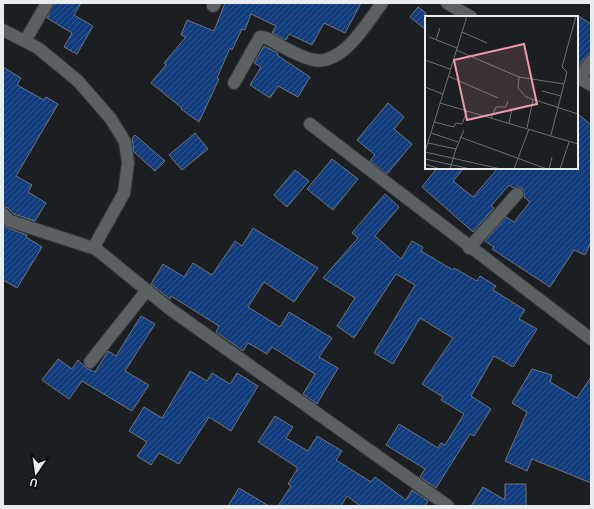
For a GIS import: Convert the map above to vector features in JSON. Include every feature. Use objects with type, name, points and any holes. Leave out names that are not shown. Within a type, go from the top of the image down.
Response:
[{"type":"street","points":[[25,42],[47,3]]},
{"type":"street","points":[[234,83],[260,37],[266,38],[314,60],[326,61],[340,54],[355,39],[382,3]]},
{"type":"street","points":[[446,3],[469,16]]},
{"type":"street","points":[[3,30],[38,48],[78,81],[112,119],[124,142],[128,163],[124,193],[96,243],[96,249]]},
{"type":"street","points":[[583,80],[591,61]]},
{"type":"street","points":[[310,124],[469,248],[591,339]]},
{"type":"street","points":[[469,248],[517,194]]},
{"type":"street","points":[[3,214],[10,221],[96,249],[177,313],[448,506]]},
{"type":"street","points":[[90,362],[147,290]]},
{"type":"building","points":[[54,3],[81,3],[74,15],[93,26],[77,54],[64,47],[72,33],[47,18]]},
{"type":"building","points":[[225,3],[361,3],[345,33],[324,23],[312,45],[289,34],[286,40],[272,33],[276,26],[251,14],[245,30],[242,29],[232,50],[230,48],[217,78],[219,79],[199,122],[181,109],[182,108],[151,83],[166,65],[164,63],[186,37],[181,35],[187,20],[214,31]]},
{"type":"building","points":[[418,7],[426,13],[425,29],[410,17]]},
{"type":"building","points":[[577,15],[591,24],[591,54],[585,57],[578,68],[578,16]]},
{"type":"building","points":[[264,46],[278,53],[277,55],[310,77],[298,97],[278,86],[270,98],[250,85],[261,67],[254,63]]},
{"type":"building","points":[[3,67],[21,78],[17,85],[44,100],[46,97],[58,104],[16,176],[32,185],[28,192],[46,203],[35,221],[14,214],[8,208],[3,207]]},
{"type":"building","points":[[388,103],[404,117],[394,129],[412,144],[387,174],[370,161],[375,155],[357,140]]},
{"type":"building","points":[[578,114],[591,125],[591,242],[585,255],[574,250],[550,287],[492,249],[494,247],[485,241],[506,217],[514,222],[530,202],[524,197],[522,188],[513,188],[509,185],[491,206],[494,208],[473,232],[422,187],[436,169],[463,169],[453,181],[473,197],[497,169],[578,169]]},
{"type":"building","points":[[195,133],[208,149],[182,170],[169,155]]},
{"type":"building","points":[[135,135],[165,161],[155,171],[134,152],[132,138]]},
{"type":"building","points":[[332,159],[358,179],[333,210],[307,189]]},
{"type":"building","points":[[295,170],[309,181],[287,207],[274,195]]},
{"type":"building","points":[[385,194],[399,207],[375,236],[401,259],[412,241],[423,247],[421,251],[453,270],[454,268],[477,281],[480,276],[496,286],[493,290],[525,310],[519,319],[537,329],[513,367],[494,356],[471,396],[491,409],[474,436],[470,434],[436,488],[420,477],[425,469],[386,445],[399,424],[438,448],[441,443],[445,445],[464,414],[441,400],[443,397],[422,384],[453,338],[420,318],[393,364],[374,353],[415,285],[396,274],[354,338],[337,326],[355,298],[323,278],[358,238],[352,233]]},
{"type":"building","points":[[3,225],[27,235],[26,237],[42,247],[17,288],[3,280]]},
{"type":"building","points":[[253,228],[318,268],[294,302],[264,282],[248,307],[280,327],[289,312],[332,338],[319,357],[338,368],[317,404],[303,394],[315,374],[272,347],[267,354],[248,343],[243,351],[216,332],[219,326],[171,296],[170,299],[151,284],[163,264],[184,277],[193,263],[212,275],[235,241],[242,246]]},
{"type":"building","points":[[141,316],[155,324],[125,371],[149,385],[132,411],[82,381],[69,399],[42,380],[58,359],[72,369],[78,360],[86,368],[95,372],[108,351],[116,356]]},
{"type":"building","points":[[532,369],[552,375],[550,382],[577,398],[591,377],[591,483],[532,459],[527,471],[505,461],[527,412],[512,403]]},
{"type":"building","points":[[190,371],[207,381],[212,373],[230,384],[237,373],[258,386],[231,431],[209,417],[179,464],[159,453],[151,465],[137,456],[147,442],[129,431],[144,407],[162,418]]},
{"type":"building","points":[[275,416],[293,427],[286,438],[308,451],[317,436],[342,451],[336,460],[371,482],[375,477],[406,500],[412,490],[428,501],[425,506],[360,506],[347,496],[341,506],[278,506],[291,486],[288,484],[298,468],[258,442]]},
{"type":"building","points":[[505,484],[526,484],[526,506],[471,506],[483,487],[505,500]]},
{"type":"building","points":[[239,488],[269,506],[228,506]]}]
